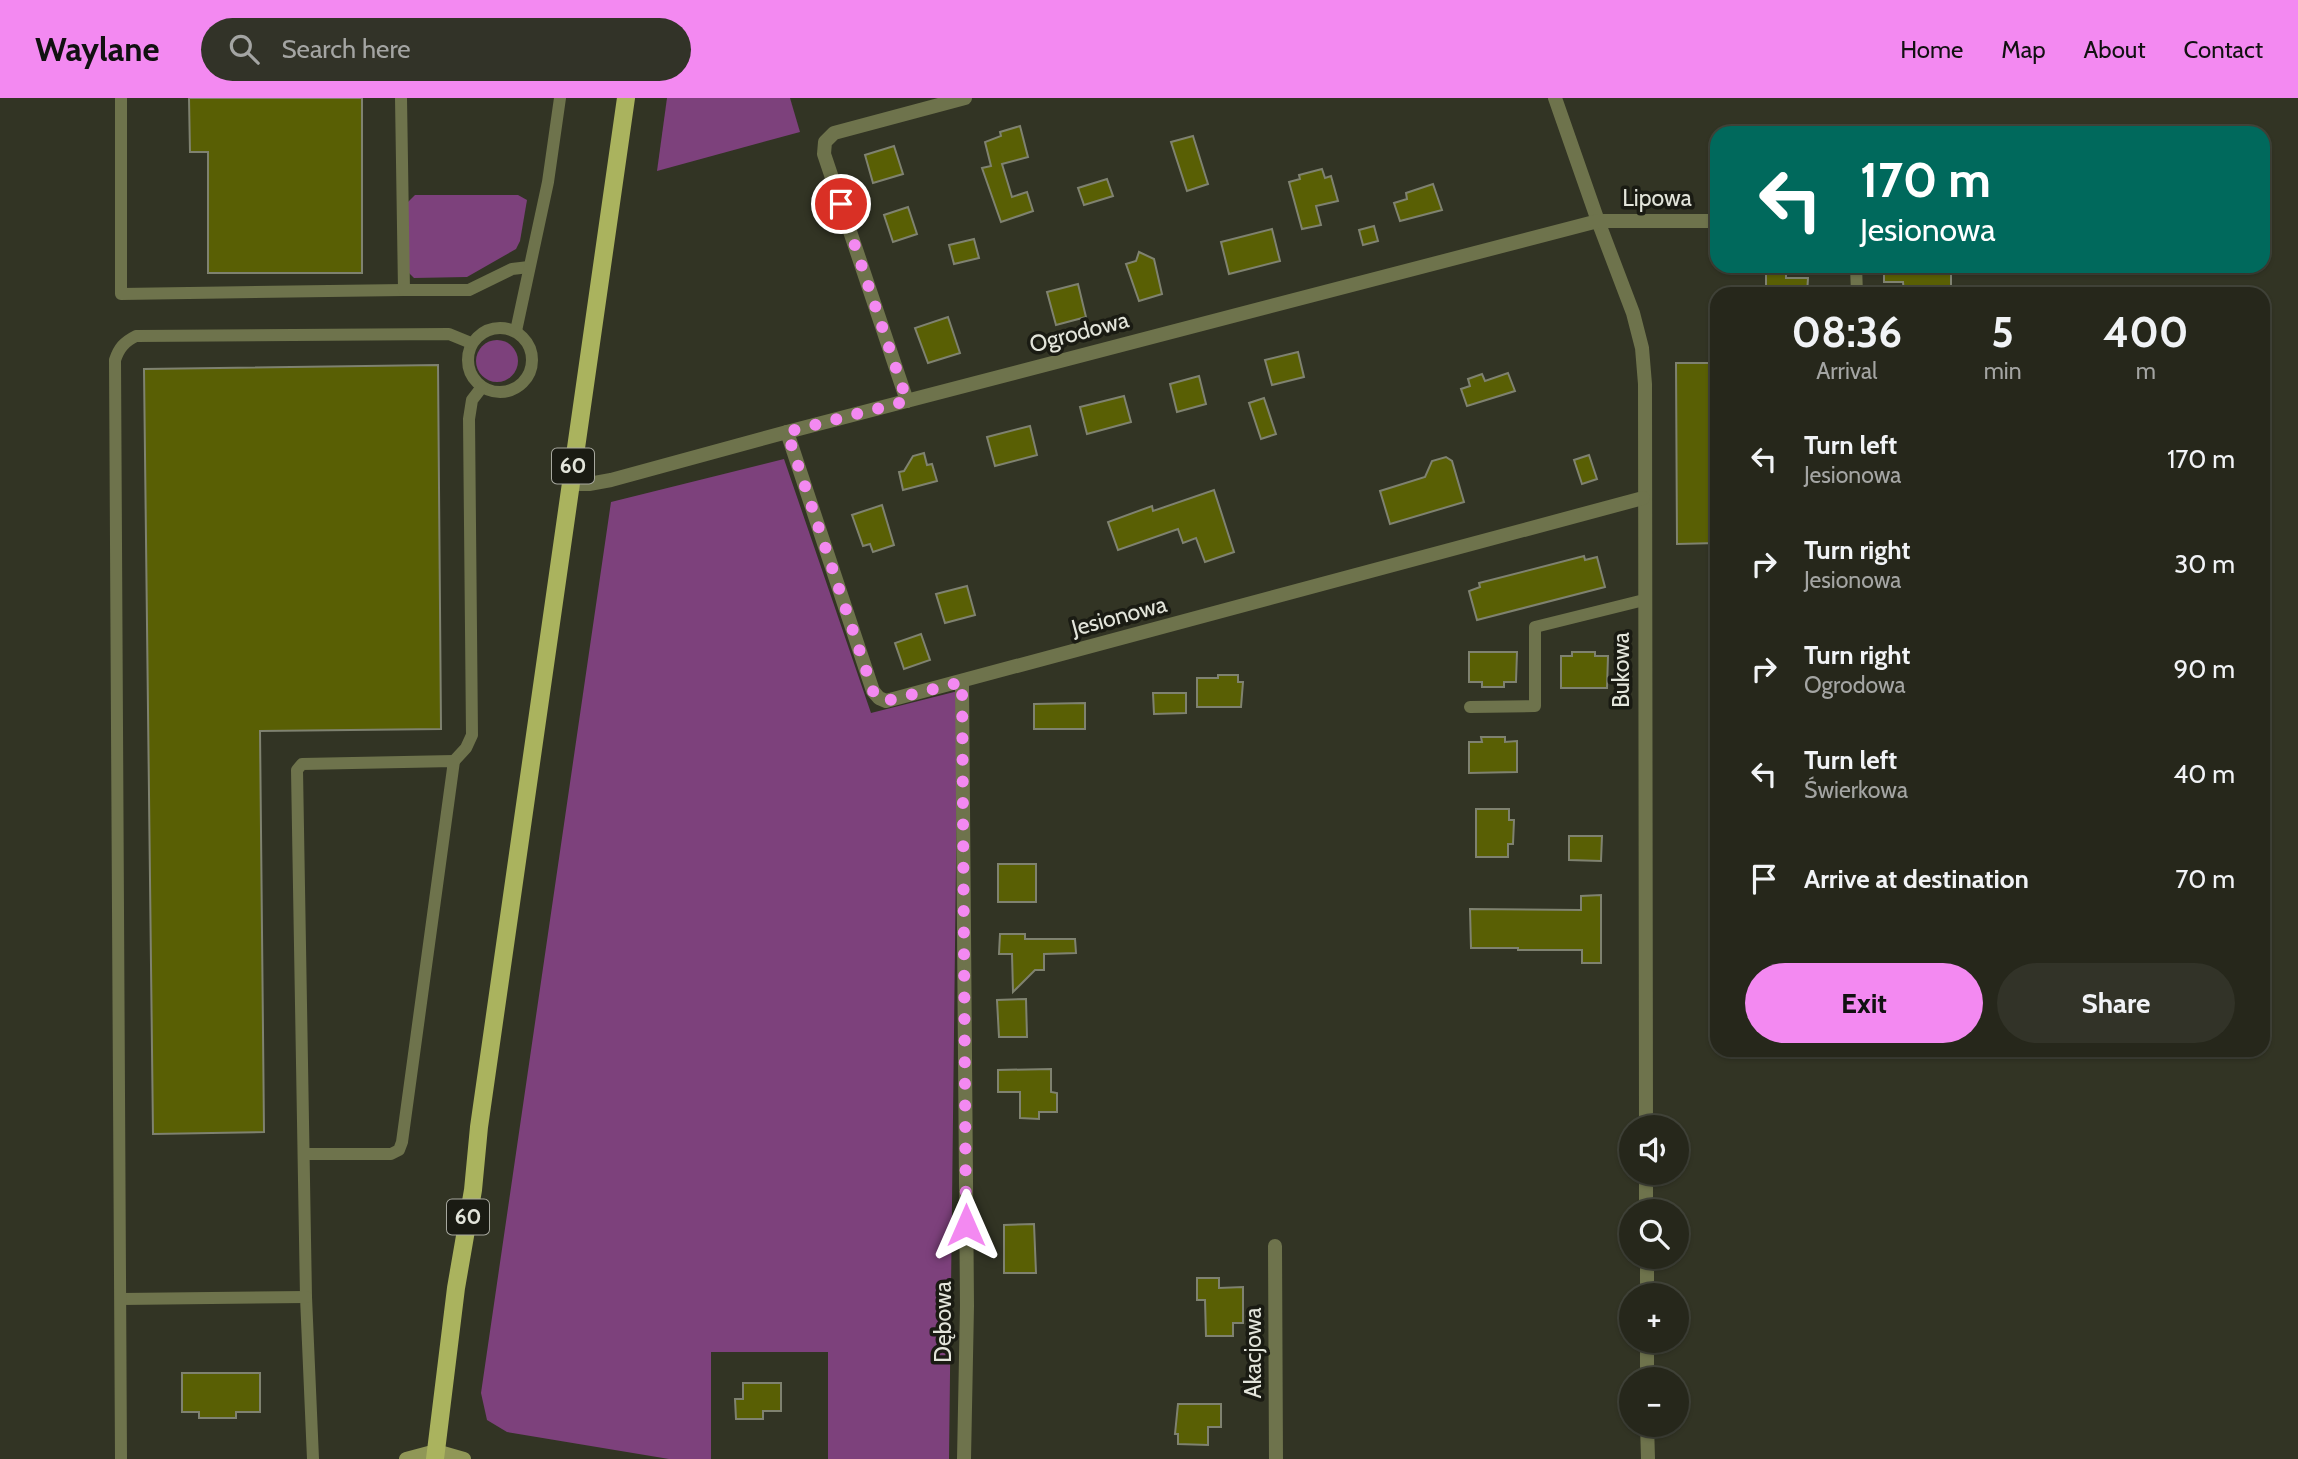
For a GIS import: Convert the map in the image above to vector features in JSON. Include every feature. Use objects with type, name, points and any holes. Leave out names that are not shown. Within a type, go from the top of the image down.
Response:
[{"type":"main road","name":"60","points":[[437,1456],[456,1288],[473,1190],[479,1127],[626,98]]},
{"type":"main road","points":[[406,1459],[437,1456],[464,1459]]},
{"type":"street","points":[[907,401],[824,154],[825,142],[834,133],[938,102],[965,98]]},
{"type":"street","name":"Bukowa","points":[[1555,98],[1633,313],[1642,348],[1645,384],[1643,498],[1646,1115]]},
{"type":"street","name":"Ogrodowa","points":[[571,484],[611,480],[1598,221]]},
{"type":"street","name":"Lipowa","points":[[1598,221],[1710,221]]},
{"type":"street","name":"Jesionowa","points":[[787,432],[873,691],[886,701],[1643,498]]},
{"type":"street","name":"Dębowa","points":[[962,682],[967,1293],[964,1459]]},
{"type":"street","name":"Akacjowa","points":[[1275,1246],[1276,1459]]},
{"type":"street","points":[[1647,1437],[1647,1459]]},
{"type":"lane","points":[[121,98],[121,294],[469,290],[512,269],[529,267]]},
{"type":"lane","points":[[401,98],[404,290]]},
{"type":"lane","points":[[516,331],[548,182],[561,98]]},
{"type":"lane","points":[[504,327],[516,331],[526,340],[532,352],[528,377],[507,392],[494,392],[482,387],[471,375],[467,359],[471,344],[480,334],[491,328],[504,327]]},
{"type":"lane","points":[[121,1459],[115,360],[126,341],[136,336],[449,334],[471,344]]},
{"type":"lane","points":[[304,1154],[391,1154],[399,1150],[402,1142],[454,761],[466,748],[472,736],[469,419],[472,400],[482,387]]},
{"type":"lane","points":[[1470,707],[1535,706],[1535,627],[1644,600]]},
{"type":"lane","points":[[313,1459],[306,1297],[298,770],[302,764],[454,761]]},
{"type":"lane","points":[[121,1299],[306,1297]]},
{"type":"shaded area","points":[[667,98],[790,98],[800,132],[657,171]]},
{"type":"shaded area","points":[[415,195],[518,195],[527,200],[520,241],[516,249],[467,277],[414,278],[408,272],[408,202]]},
{"type":"shaded area","points":[[497,340],[512,346],[518,361],[512,376],[497,382],[482,376],[476,361],[482,346]]},
{"type":"shaded area","points":[[784,459],[871,713],[958,691],[949,1459],[828,1459],[828,1352],[711,1352],[711,1459],[669,1459],[507,1432],[487,1420],[481,1393],[611,502]]},
{"type":"building","points":[[189,98],[362,98],[362,273],[208,273],[208,152],[190,152]]},
{"type":"building","points":[[1020,126],[1028,157],[1002,164],[1012,197],[1027,192],[1033,211],[1001,222],[982,168],[991,166],[985,142],[1001,136],[1000,132]]},
{"type":"building","points":[[1193,136],[1208,184],[1187,191],[1171,142]]},
{"type":"building","points":[[894,146],[903,174],[873,183],[865,155]]},
{"type":"building","points":[[1322,169],[1325,178],[1331,176],[1338,201],[1316,206],[1321,225],[1302,229],[1289,182],[1300,179],[1299,175]]},
{"type":"building","points":[[1107,179],[1113,196],[1084,205],[1078,188]]},
{"type":"building","points":[[1433,184],[1442,210],[1400,221],[1394,203],[1407,199],[1406,193]]},
{"type":"building","points":[[908,207],[917,234],[893,242],[884,215]]},
{"type":"building","points":[[1374,226],[1378,241],[1363,245],[1359,230]]},
{"type":"building","points":[[1272,229],[1280,261],[1229,274],[1221,242]]},
{"type":"building","points":[[974,239],[979,258],[954,264],[949,245]]},
{"type":"building","points":[[1139,252],[1154,259],[1162,294],[1139,301],[1126,264],[1136,261]]},
{"type":"building","points":[[1766,273],[1786,273],[1786,278],[1808,278],[1807,287],[1766,287]]},
{"type":"building","points":[[1884,273],[1951,273],[1951,287],[1903,287],[1903,282],[1884,282]]},
{"type":"building","points":[[1078,284],[1086,317],[1056,325],[1047,292]]},
{"type":"building","points":[[948,317],[960,353],[928,363],[915,328]]},
{"type":"building","points":[[1298,352],[1304,377],[1272,385],[1265,360]]},
{"type":"building","points":[[1676,363],[1710,363],[1710,543],[1677,544]]},
{"type":"building","points":[[438,365],[441,729],[260,731],[264,1132],[153,1134],[144,369]]},
{"type":"building","points":[[1508,373],[1515,391],[1467,406],[1461,389],[1470,386],[1468,379],[1482,374],[1485,381]]},
{"type":"building","points":[[1199,376],[1206,404],[1177,412],[1170,384]]},
{"type":"building","points":[[1124,396],[1131,422],[1087,434],[1080,407]]},
{"type":"building","points":[[1264,398],[1276,434],[1261,439],[1249,403]]},
{"type":"building","points":[[1030,426],[1037,455],[995,466],[987,437]]},
{"type":"building","points":[[924,453],[927,465],[932,464],[937,481],[903,490],[899,472],[904,471],[913,456]]},
{"type":"building","points":[[1589,455],[1597,479],[1582,484],[1574,460]]},
{"type":"building","points":[[1446,457],[1452,461],[1464,502],[1390,524],[1380,491],[1425,477],[1432,461]]},
{"type":"building","points":[[1214,490],[1234,552],[1205,562],[1196,538],[1183,543],[1178,529],[1118,550],[1108,522],[1152,506],[1153,511]]},
{"type":"building","points":[[882,505],[894,545],[873,552],[870,544],[863,546],[852,515]]},
{"type":"building","points":[[1584,556],[1585,560],[1597,557],[1605,587],[1477,620],[1469,591],[1480,587],[1479,583]]},
{"type":"building","points":[[967,586],[975,615],[945,623],[936,594]]},
{"type":"building","points":[[921,634],[930,660],[904,669],[895,643]]},
{"type":"building","points":[[1469,652],[1517,652],[1516,682],[1504,682],[1504,687],[1482,687],[1482,682],[1469,682]]},
{"type":"building","points":[[1572,652],[1595,652],[1595,656],[1608,656],[1607,688],[1561,688],[1561,656],[1572,656]]},
{"type":"building","points":[[1218,675],[1238,675],[1238,682],[1243,682],[1241,707],[1197,707],[1197,678],[1218,678]]},
{"type":"building","points":[[1153,693],[1186,693],[1186,713],[1154,714]]},
{"type":"building","points":[[1085,703],[1085,729],[1034,729],[1034,704]]},
{"type":"building","points":[[1481,737],[1505,737],[1505,742],[1517,741],[1517,772],[1469,773],[1469,742],[1482,742]]},
{"type":"building","points":[[1476,809],[1509,809],[1509,820],[1514,820],[1513,844],[1508,844],[1508,857],[1476,857]]},
{"type":"building","points":[[1569,836],[1602,836],[1601,861],[1569,860]]},
{"type":"building","points":[[998,864],[1036,864],[1036,902],[998,902]]},
{"type":"building","points":[[1601,895],[1601,963],[1582,963],[1582,950],[1471,948],[1470,909],[1581,910],[1581,896]]},
{"type":"building","points":[[1000,934],[1025,934],[1025,939],[1075,939],[1076,953],[1044,954],[1044,970],[1035,970],[1013,992],[1012,954],[999,954]]},
{"type":"building","points":[[1026,999],[1027,1037],[999,1037],[997,1000]]},
{"type":"building","points":[[1051,1069],[1051,1092],[1057,1093],[1057,1112],[1039,1112],[1039,1119],[1020,1118],[1020,1092],[998,1092],[998,1070]]},
{"type":"building","points":[[1034,1224],[1036,1273],[1004,1273],[1004,1225]]},
{"type":"building","points":[[1197,1278],[1219,1278],[1219,1288],[1243,1287],[1243,1323],[1233,1323],[1233,1336],[1206,1336],[1205,1300],[1197,1300]]},
{"type":"building","points":[[182,1373],[260,1373],[260,1412],[236,1412],[236,1418],[199,1418],[199,1412],[182,1412]]},
{"type":"building","points":[[743,1383],[781,1383],[781,1411],[763,1411],[763,1419],[736,1419],[735,1399],[743,1399]]},
{"type":"building","points":[[1178,1404],[1221,1404],[1221,1427],[1208,1427],[1208,1445],[1178,1444],[1178,1434],[1175,1434]]},
{"type":"route","points":[[841,204],[907,401],[787,432],[873,691],[886,701],[962,682],[966,1225]]}]
